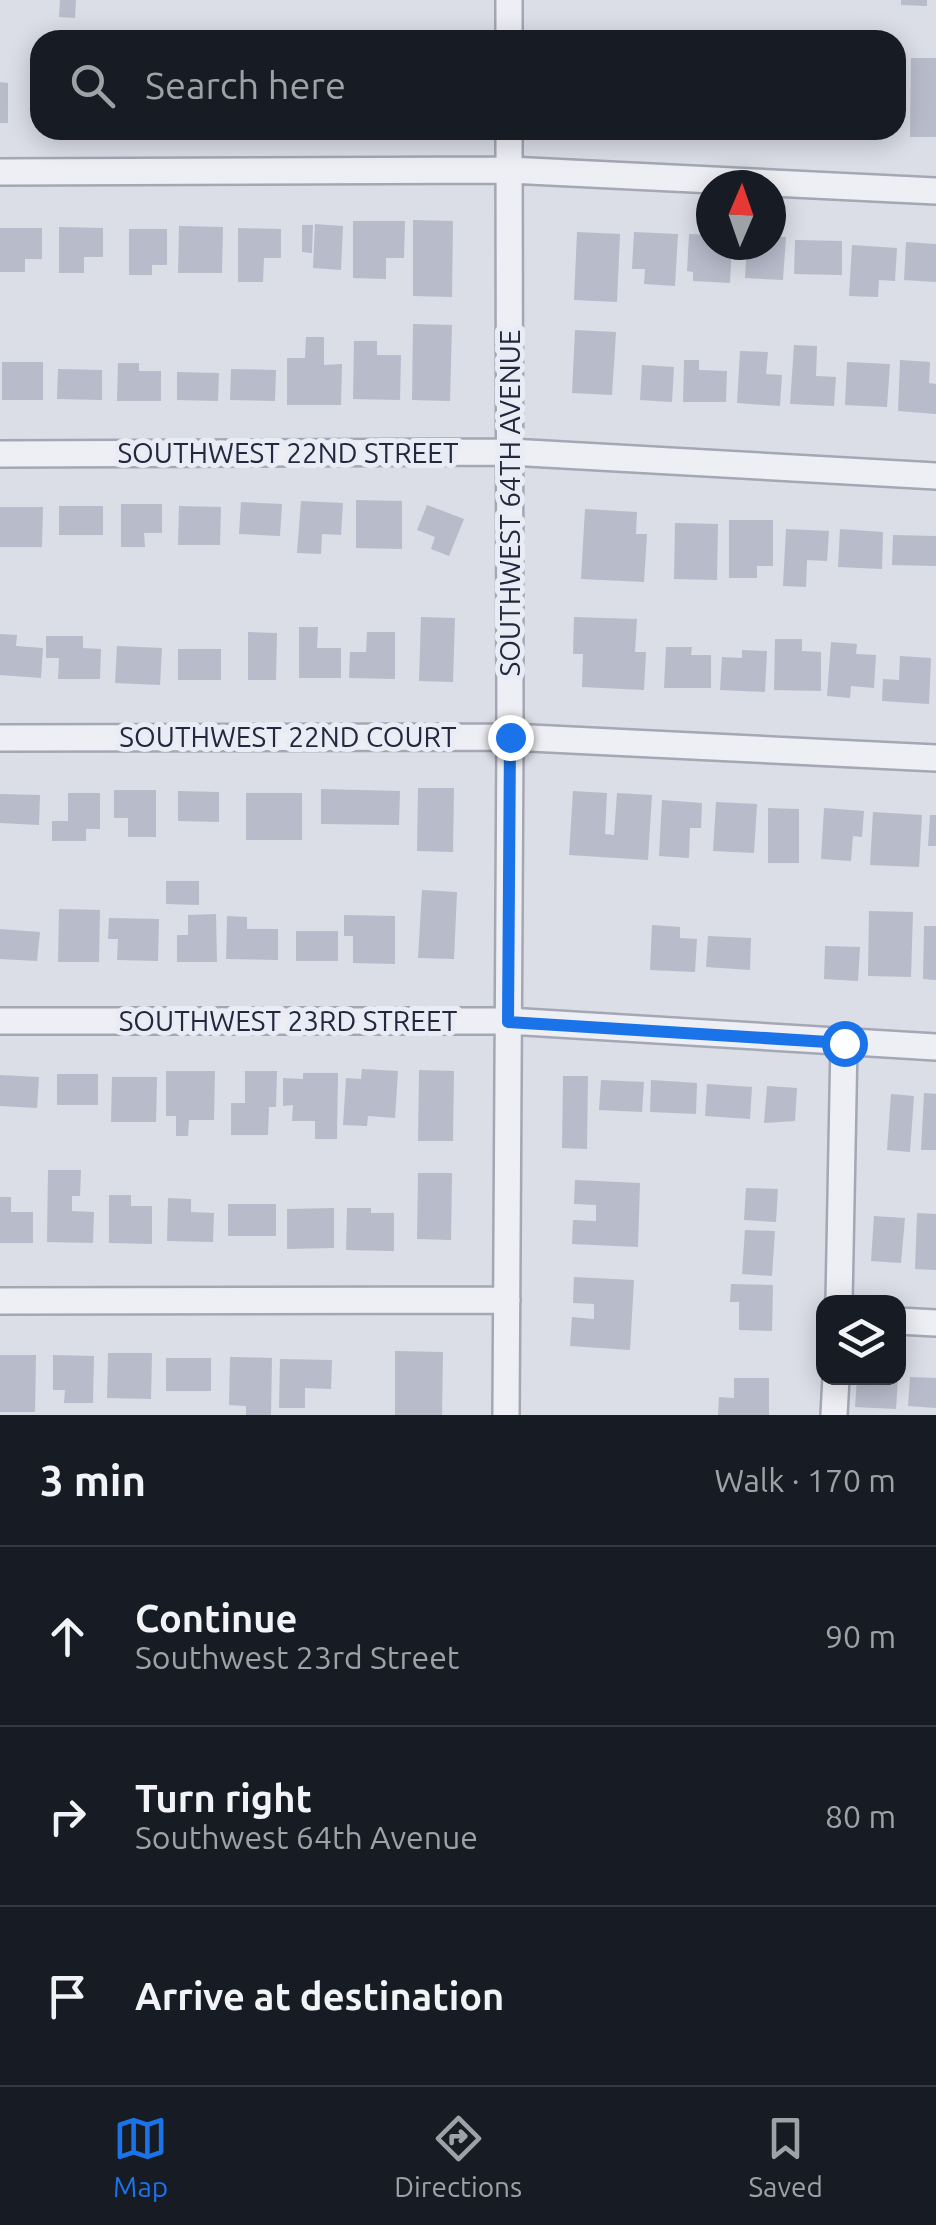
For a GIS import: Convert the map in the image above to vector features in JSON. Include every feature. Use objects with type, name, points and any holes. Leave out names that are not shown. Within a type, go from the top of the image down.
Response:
[{"type":"street","points":[[509,30],[510,0]]},
{"type":"street","name":"SOUTHWEST 64TH AVENUE","points":[[506,1415],[509,140]]},
{"type":"street","points":[[0,172],[509,170],[936,192]]},
{"type":"street","name":"SOUTHWEST 22ND STREET","points":[[0,454],[510,452],[936,476]]},
{"type":"street","name":"SOUTHWEST 22ND COURT","points":[[0,738],[510,737],[936,758]]},
{"type":"street","name":"SOUTHWEST 23RD STREET","points":[[0,1021],[508,1022],[936,1047]]},
{"type":"street","points":[[839,1295],[844,1043]]},
{"type":"street","points":[[0,1301],[507,1300]]},
{"type":"street","points":[[906,1321],[936,1323]]},
{"type":"street","points":[[834,1415],[836,1385]]},
{"type":"building","points":[[60,0],[76,0],[75,18],[59,17]]},
{"type":"building","points":[[901,0],[927,0],[927,6],[901,5]]},
{"type":"building","points":[[911,58],[936,58],[936,137],[910,137]]},
{"type":"building","points":[[0,82],[8,83],[8,123],[0,123]]},
{"type":"building","points":[[413,220],[453,221],[452,297],[413,296]]},
{"type":"building","points":[[353,221],[405,221],[404,258],[386,258],[386,279],[353,278]]},
{"type":"building","points":[[315,224],[343,226],[341,270],[313,268]]},
{"type":"building","points":[[302,225],[313,225],[312,253],[302,252]]},
{"type":"building","points":[[179,226],[223,227],[222,273],[178,273]]},
{"type":"building","points":[[59,227],[103,228],[103,257],[84,257],[84,273],[59,273]]},
{"type":"building","points":[[0,228],[42,228],[42,259],[25,259],[25,272],[0,272]]},
{"type":"building","points":[[238,228],[281,229],[281,258],[264,258],[263,282],[238,282]]},
{"type":"building","points":[[129,229],[167,229],[167,265],[152,265],[152,275],[129,275]]},
{"type":"building","points":[[577,232],[620,234],[617,302],[574,300]]},
{"type":"building","points":[[634,232],[678,234],[675,286],[644,284],[645,269],[632,269]]},
{"type":"building","points":[[689,234],[696,234],[696,260],[731,260],[730,283],[693,281],[693,272],[687,271]]},
{"type":"building","points":[[795,240],[842,241],[842,275],[794,274]]},
{"type":"building","points":[[906,242],[936,244],[936,282],[904,280]]},
{"type":"building","points":[[852,245],[897,248],[895,281],[879,280],[878,297],[849,296]]},
{"type":"building","points":[[746,260],[784,260],[783,280],[745,278]]},
{"type":"building","points":[[413,324],[452,325],[450,401],[412,400]]},
{"type":"building","points":[[575,330],[616,332],[612,395],[572,393]]},
{"type":"building","points":[[306,337],[324,337],[324,365],[342,364],[341,405],[287,405],[287,358],[305,358]]},
{"type":"building","points":[[354,341],[377,341],[377,355],[401,355],[400,400],[353,399]]},
{"type":"building","points":[[794,345],[817,346],[816,376],[836,377],[834,406],[790,404]]},
{"type":"building","points":[[740,351],[768,352],[766,374],[782,375],[780,406],[737,403]]},
{"type":"building","points":[[684,360],[699,360],[699,370],[727,371],[726,402],[683,402]]},
{"type":"building","points":[[900,360],[930,362],[929,383],[936,384],[936,414],[898,411]]},
{"type":"building","points":[[2,362],[43,362],[43,400],[2,400]]},
{"type":"building","points":[[847,362],[890,364],[887,407],[845,405]]},
{"type":"building","points":[[118,363],[139,363],[139,371],[161,371],[161,401],[117,401]]},
{"type":"building","points":[[642,365],[674,367],[672,402],[640,400]]},
{"type":"building","points":[[58,369],[102,370],[102,400],[57,399]]},
{"type":"building","points":[[231,369],[276,370],[275,401],[230,400]]},
{"type":"building","points":[[177,372],[219,373],[218,401],[177,400]]},
{"type":"building","points":[[356,500],[402,501],[402,549],[356,548]]},
{"type":"building","points":[[301,501],[343,503],[341,535],[322,534],[321,554],[297,553]]},
{"type":"building","points":[[241,502],[282,504],[280,536],[239,534]]},
{"type":"building","points":[[121,504],[162,504],[162,533],[144,533],[145,547],[121,547]]},
{"type":"building","points":[[427,505],[464,519],[449,556],[431,549],[435,537],[417,530]]},
{"type":"building","points":[[59,506],[103,506],[103,535],[59,535]]},
{"type":"building","points":[[179,506],[221,507],[220,545],[178,545]]},
{"type":"building","points":[[0,507],[43,507],[42,547],[0,547]]},
{"type":"building","points":[[585,509],[637,512],[636,534],[647,534],[644,582],[581,579]]},
{"type":"building","points":[[729,520],[773,520],[773,566],[757,566],[757,578],[729,578]]},
{"type":"building","points":[[675,523],[718,524],[717,580],[674,579]]},
{"type":"building","points":[[786,529],[829,531],[827,561],[807,560],[806,587],[783,586]]},
{"type":"building","points":[[840,529],[883,532],[882,569],[838,567]]},
{"type":"building","points":[[893,535],[936,536],[936,566],[892,565]]},
{"type":"building","points":[[421,617],[455,618],[453,682],[419,681]]},
{"type":"building","points":[[574,617],[637,619],[635,652],[646,652],[644,690],[582,687],[583,654],[573,654]]},
{"type":"building","points":[[299,627],[318,627],[317,648],[341,648],[341,678],[299,678]]},
{"type":"building","points":[[248,632],[277,633],[276,680],[248,680]]},
{"type":"building","points":[[367,632],[395,632],[395,679],[349,678],[350,652],[366,652]]},
{"type":"building","points":[[0,634],[17,635],[16,646],[43,648],[41,678],[0,675]]},
{"type":"building","points":[[46,636],[83,636],[83,648],[101,649],[100,679],[58,679],[59,658],[46,658]]},
{"type":"building","points":[[775,639],[802,639],[802,651],[821,652],[821,691],[774,690]]},
{"type":"building","points":[[831,642],[857,644],[856,654],[876,655],[874,688],[851,686],[850,698],[827,696]]},
{"type":"building","points":[[117,646],[162,648],[160,685],[115,683]]},
{"type":"building","points":[[666,647],[692,647],[691,655],[711,655],[711,688],[664,688]]},
{"type":"building","points":[[178,649],[221,649],[221,680],[178,680]]},
{"type":"building","points":[[742,650],[767,651],[765,692],[720,690],[722,657],[742,658]]},
{"type":"building","points":[[900,656],[931,658],[929,704],[882,701],[883,679],[899,680]]},
{"type":"building","points":[[418,788],[454,788],[453,852],[417,851]]},
{"type":"building","points":[[321,789],[400,791],[399,825],[321,824]]},
{"type":"building","points":[[114,790],[156,790],[156,837],[128,837],[128,818],[114,818]]},
{"type":"building","points":[[178,791],[219,792],[219,822],[178,821]]},
{"type":"building","points":[[573,791],[607,793],[605,834],[614,835],[617,793],[652,795],[648,860],[569,855]]},
{"type":"building","points":[[68,793],[100,793],[100,829],[86,829],[86,841],[52,841],[52,821],[68,821]]},
{"type":"building","points":[[246,793],[302,793],[302,840],[246,840]]},
{"type":"building","points":[[0,794],[40,795],[39,825],[0,823]]},
{"type":"building","points":[[662,800],[702,803],[701,828],[690,828],[689,858],[659,856]]},
{"type":"building","points":[[716,802],[757,804],[754,853],[713,851]]},
{"type":"building","points":[[768,808],[799,809],[799,863],[768,863]]},
{"type":"building","points":[[824,808],[864,811],[862,837],[853,836],[851,861],[821,859]]},
{"type":"building","points":[[873,812],[922,815],[919,867],[870,865]]},
{"type":"building","points":[[930,815],[936,815],[936,846],[928,846]]},
{"type":"building","points":[[166,881],[199,881],[199,905],[166,904]]},
{"type":"building","points":[[422,890],[457,892],[454,959],[418,958]]},
{"type":"building","points":[[59,909],[100,910],[99,962],[58,962]]},
{"type":"building","points":[[869,911],[913,912],[911,977],[868,976]]},
{"type":"building","points":[[216,914],[217,962],[177,962],[177,935],[188,935],[188,915]]},
{"type":"building","points":[[344,915],[395,916],[395,964],[353,963],[353,936],[344,936]]},
{"type":"building","points":[[227,916],[247,917],[247,929],[278,929],[278,960],[226,959]]},
{"type":"building","points":[[109,918],[159,919],[158,961],[117,960],[118,939],[108,939]]},
{"type":"building","points":[[652,925],[680,927],[680,938],[697,939],[695,972],[650,970]]},
{"type":"building","points":[[924,926],[936,926],[936,980],[923,979]]},
{"type":"building","points":[[0,929],[40,932],[37,961],[0,959]]},
{"type":"building","points":[[296,931],[338,931],[338,961],[296,961]]},
{"type":"building","points":[[708,936],[751,938],[750,970],[706,967]]},
{"type":"building","points":[[825,946],[860,947],[858,981],[824,979]]},
{"type":"building","points":[[362,1069],[398,1071],[395,1118],[368,1116],[367,1126],[343,1125],[346,1078],[361,1079]]},
{"type":"building","points":[[419,1070],[454,1071],[453,1141],[418,1141]]},
{"type":"building","points":[[166,1071],[215,1071],[214,1120],[189,1120],[188,1136],[176,1136],[176,1116],[166,1116]]},
{"type":"building","points":[[245,1071],[277,1071],[276,1107],[269,1107],[268,1135],[231,1135],[231,1103],[245,1103]]},
{"type":"building","points":[[303,1073],[338,1073],[337,1139],[315,1139],[315,1121],[292,1121],[293,1105],[283,1106],[283,1078],[303,1079]]},
{"type":"building","points":[[57,1074],[98,1074],[98,1105],[57,1105]]},
{"type":"building","points":[[0,1075],[39,1077],[37,1108],[0,1106]]},
{"type":"building","points":[[563,1076],[588,1076],[587,1149],[562,1148]]},
{"type":"building","points":[[112,1077],[157,1077],[156,1122],[111,1122]]},
{"type":"building","points":[[601,1080],[644,1082],[642,1112],[599,1110]]},
{"type":"building","points":[[651,1080],[697,1083],[696,1114],[650,1112]]},
{"type":"building","points":[[707,1084],[752,1087],[750,1119],[705,1116]]},
{"type":"building","points":[[767,1086],[797,1088],[795,1121],[764,1123]]},
{"type":"building","points":[[924,1093],[936,1094],[936,1150],[921,1150]]},
{"type":"building","points":[[891,1094],[914,1096],[910,1152],[887,1150]]},
{"type":"building","points":[[48,1170],[81,1170],[80,1196],[72,1196],[72,1211],[94,1212],[93,1243],[47,1242]]},
{"type":"building","points":[[418,1173],[452,1173],[451,1240],[417,1239]]},
{"type":"building","points":[[575,1180],[640,1183],[638,1247],[572,1244],[573,1220],[596,1221],[596,1205],[574,1204]]},
{"type":"building","points":[[746,1188],[778,1189],[776,1222],[744,1220]]},
{"type":"building","points":[[109,1195],[131,1195],[131,1206],[152,1206],[152,1244],[109,1243]]},
{"type":"building","points":[[0,1197],[11,1197],[11,1212],[33,1212],[33,1243],[0,1243]]},
{"type":"building","points":[[168,1198],[191,1199],[191,1212],[214,1213],[213,1242],[167,1241]]},
{"type":"building","points":[[228,1204],[276,1204],[276,1236],[228,1236]]},
{"type":"building","points":[[334,1208],[334,1248],[287,1249],[287,1209]]},
{"type":"building","points":[[347,1208],[394,1213],[394,1251],[346,1250]]},
{"type":"building","points":[[917,1213],[936,1214],[936,1270],[915,1269]]},
{"type":"building","points":[[874,1216],[905,1218],[901,1263],[871,1261]]},
{"type":"building","points":[[745,1230],[775,1231],[772,1276],[742,1274]]},
{"type":"building","points":[[574,1277],[634,1280],[630,1350],[570,1346],[572,1317],[594,1319],[594,1304],[573,1303]]},
{"type":"building","points":[[731,1284],[773,1285],[772,1331],[739,1330],[739,1302],[730,1302]]},
{"type":"building","points":[[395,1351],[443,1352],[442,1415],[395,1415]]},
{"type":"building","points":[[108,1353],[152,1353],[151,1399],[107,1398]]},
{"type":"building","points":[[0,1355],[36,1355],[35,1412],[0,1412]]},
{"type":"building","points":[[53,1355],[94,1356],[93,1403],[64,1403],[65,1390],[53,1390]]},
{"type":"building","points":[[230,1357],[272,1358],[271,1415],[246,1415],[246,1406],[229,1405]]},
{"type":"building","points":[[166,1358],[211,1358],[211,1391],[166,1391]]},
{"type":"building","points":[[280,1359],[332,1360],[331,1389],[305,1388],[305,1408],[279,1408]]},
{"type":"building","points":[[910,1377],[936,1378],[936,1408],[908,1406]]},
{"type":"building","points":[[734,1378],[769,1378],[769,1415],[718,1415],[719,1397],[734,1398]]},
{"type":"building","points":[[857,1385],[898,1385],[896,1409],[855,1407]]},
{"type":"route","points":[[510,737],[508,1022],[844,1043]]}]
